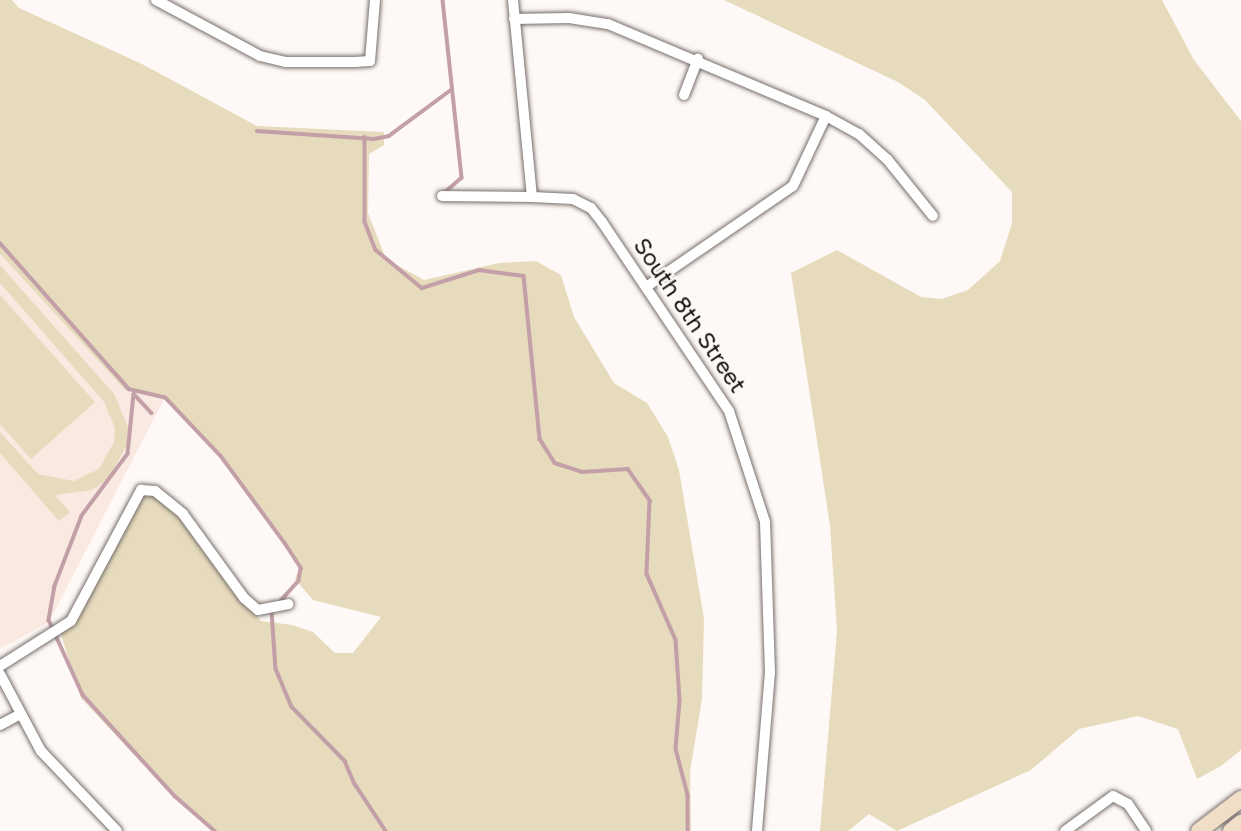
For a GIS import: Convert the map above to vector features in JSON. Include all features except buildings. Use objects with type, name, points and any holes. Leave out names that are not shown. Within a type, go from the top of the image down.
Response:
[{"type":"street","points":[[156,0],[260,56],[285,62],[370,61],[375,0]]},
{"type":"street","points":[[513,0],[532,197]]},
{"type":"street","points":[[514,19],[594,20],[698,60],[826,116],[859,134],[887,159],[933,216]]},
{"type":"street","points":[[684,95],[698,60]]},
{"type":"street","points":[[646,288],[793,187],[826,116]]},
{"type":"street","name":"South 8th Street","points":[[442,196],[573,199],[591,208],[729,411],[765,522],[770,555],[770,672],[757,831]]},
{"type":"street","points":[[0,666],[71,621],[141,490],[155,491],[183,514],[244,598],[258,610],[288,604]]},
{"type":"street","points":[[0,674],[19,715],[54,767],[117,831]]},
{"type":"street","points":[[0,725],[19,715]]},
{"type":"street","points":[[1065,831],[1113,796],[1128,804],[1146,831]]},
{"type":"street","points":[[1199,831],[1241,799]]},
{"type":"street","points":[[1231,831],[1241,823]]},
{"type":"shaded area","points":[[0,0],[12,0],[19,8],[142,64],[257,126],[384,132],[384,145],[369,154],[368,213],[386,259],[424,280],[499,263],[536,261],[561,275],[574,317],[614,383],[647,403],[668,437],[679,470],[704,619],[702,699],[690,772],[691,831],[214,831],[170,793],[81,698],[60,632],[141,490],[169,501],[261,621],[292,625],[313,632],[335,653],[353,653],[381,617],[313,600],[295,579],[300,567],[219,456],[164,399],[125,390],[0,254]]},
{"type":"shaded area","points":[[724,0],[1162,0],[1194,60],[1241,121],[1241,750],[1221,766],[1197,779],[1178,729],[1138,716],[1079,729],[1031,770],[897,831],[869,814],[848,831],[820,831],[837,631],[830,525],[791,273],[837,250],[921,297],[942,299],[968,290],[1000,261],[1012,223],[1012,192],[925,100],[898,82]]},
{"type":"shaded area","points":[[0,254],[125,390],[164,399],[49,622],[0,649]]},
{"type":"shaded area","points":[[0,265],[114,394],[128,427],[127,445],[108,479],[92,490],[55,495],[70,512],[59,521],[0,453],[0,432],[38,474],[74,481],[99,469],[114,442],[115,428],[104,402],[0,283]]},
{"type":"shaded area","points":[[0,295],[95,402],[31,459],[0,424]]},
{"type":"waterway","points":[[443,0],[462,178],[446,192]]},
{"type":"waterway","points":[[257,131],[374,139],[389,136],[451,90]]},
{"type":"waterway","points":[[365,137],[365,222],[376,250],[422,288],[479,270],[524,276],[540,439],[555,463],[582,472],[628,469],[650,501],[647,574],[676,640],[680,701],[676,749],[688,795],[688,831]]},
{"type":"waterway","points":[[0,243],[129,389]]},
{"type":"waterway","points":[[129,389],[165,397],[221,456],[285,543],[301,568],[299,581],[279,603]]},
{"type":"waterway","points":[[134,394],[128,454],[82,516],[55,586],[49,620],[83,695],[175,796],[215,831]]},
{"type":"waterway","points":[[134,394],[152,413]]},
{"type":"waterway","points":[[272,611],[276,669],[292,707],[345,761],[355,784],[386,831]]}]
